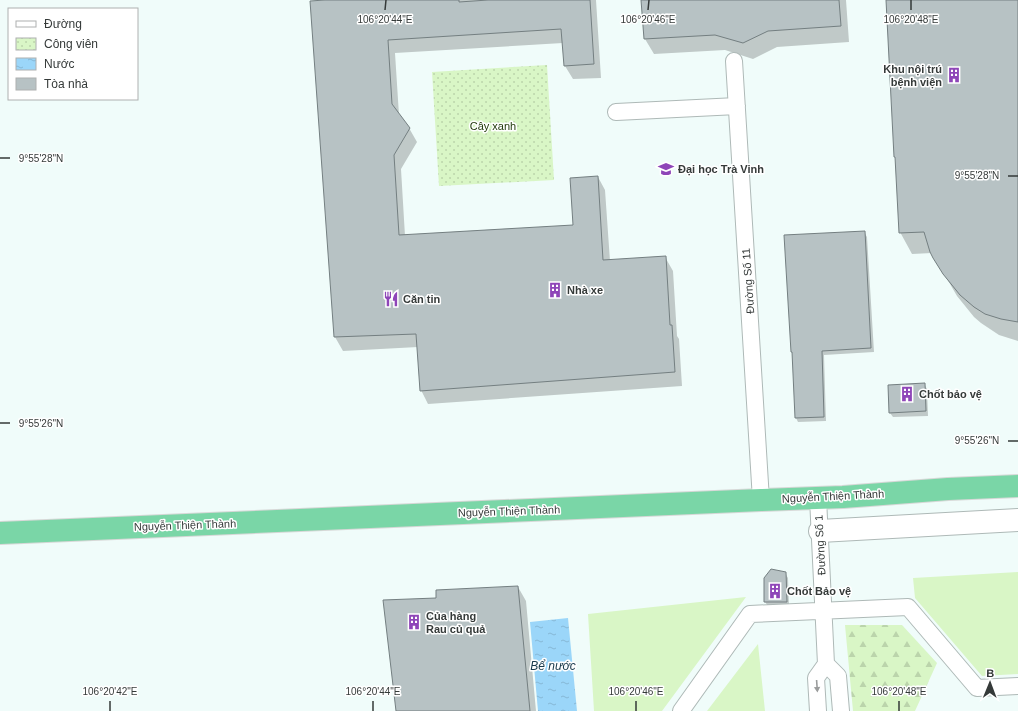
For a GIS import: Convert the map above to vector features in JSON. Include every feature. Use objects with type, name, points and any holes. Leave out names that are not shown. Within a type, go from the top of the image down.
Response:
[{"type":"highway","name":"Nguyễn Thiện Thành","points":[[0,533],[818,498],[1018,486]]},
{"type":"street","points":[[820,531],[1018,520]]},
{"type":"lane","name":"Đường Số 11","points":[[734,61],[761,500]]},
{"type":"lane","points":[[616,112],[737,106]]},
{"type":"lane","name":"Đường Số 1","points":[[818,498],[826,664]]},
{"type":"lane","points":[[681,711],[750,614],[908,606],[977,688],[1018,686]]},
{"type":"lane","points":[[818,711],[816,678],[826,664],[838,676],[841,711]]},
{"type":"green space","name":"Cây xanh","points":[[547,65],[554,180],[439,186],[432,72]]},
{"type":"green space","points":[[1018,572],[1018,674],[982,676],[915,598],[913,578]]},
{"type":"green space","points":[[746,597],[662,711],[594,711],[588,614]]},
{"type":"green space","points":[[845,625],[902,625],[937,663],[915,711],[853,711]]},
{"type":"green space","points":[[758,644],[765,711],[707,711]]},
{"type":"water","name":"Bể nước","points":[[568,618],[577,711],[538,711],[530,622]]},
{"type":"building","points":[[459,0],[459,2],[488,0],[590,0],[594,64],[564,66],[561,29],[388,40],[392,104],[410,128],[394,155],[399,235],[573,225],[570,178],[598,176],[603,260],[666,256],[670,325],[672,325],[675,372],[420,391],[416,334],[334,337],[310,1]]},
{"type":"building","points":[[641,0],[839,0],[841,26],[768,31],[743,43],[715,35],[644,39]]},
{"type":"building","points":[[886,0],[1018,0],[1018,322],[985,314],[960,295],[943,274],[933,258],[924,232],[899,233]]},
{"type":"building","points":[[865,231],[871,348],[822,351],[824,417],[795,418],[784,235]]},
{"type":"building","name":"Chốt bảo vệ","points":[[925,383],[926,411],[889,413],[888,385]]},
{"type":"building","name":"Chốt Bảo vệ","points":[[771,569],[786,572],[787,602],[764,602],[764,578]]},
{"type":"building","points":[[518,586],[530,711],[396,711],[383,600],[436,598],[436,590]]},
{"type":"place","name":"Khu nội trú bệnh viện","points":[[954,75]]},
{"type":"place","name":"Đại học Trà Vinh","points":[[666,169]]},
{"type":"place","name":"Nhà xe","points":[[555,290]]},
{"type":"place","name":"Căn tin","points":[[391,299]]},
{"type":"place","name":"Chốt bảo vệ","points":[[907,394]]},
{"type":"place","name":"Chốt Bảo vệ","points":[[775,591]]},
{"type":"place","name":"Của hàng Rau củ quả","points":[[414,622]]}]
